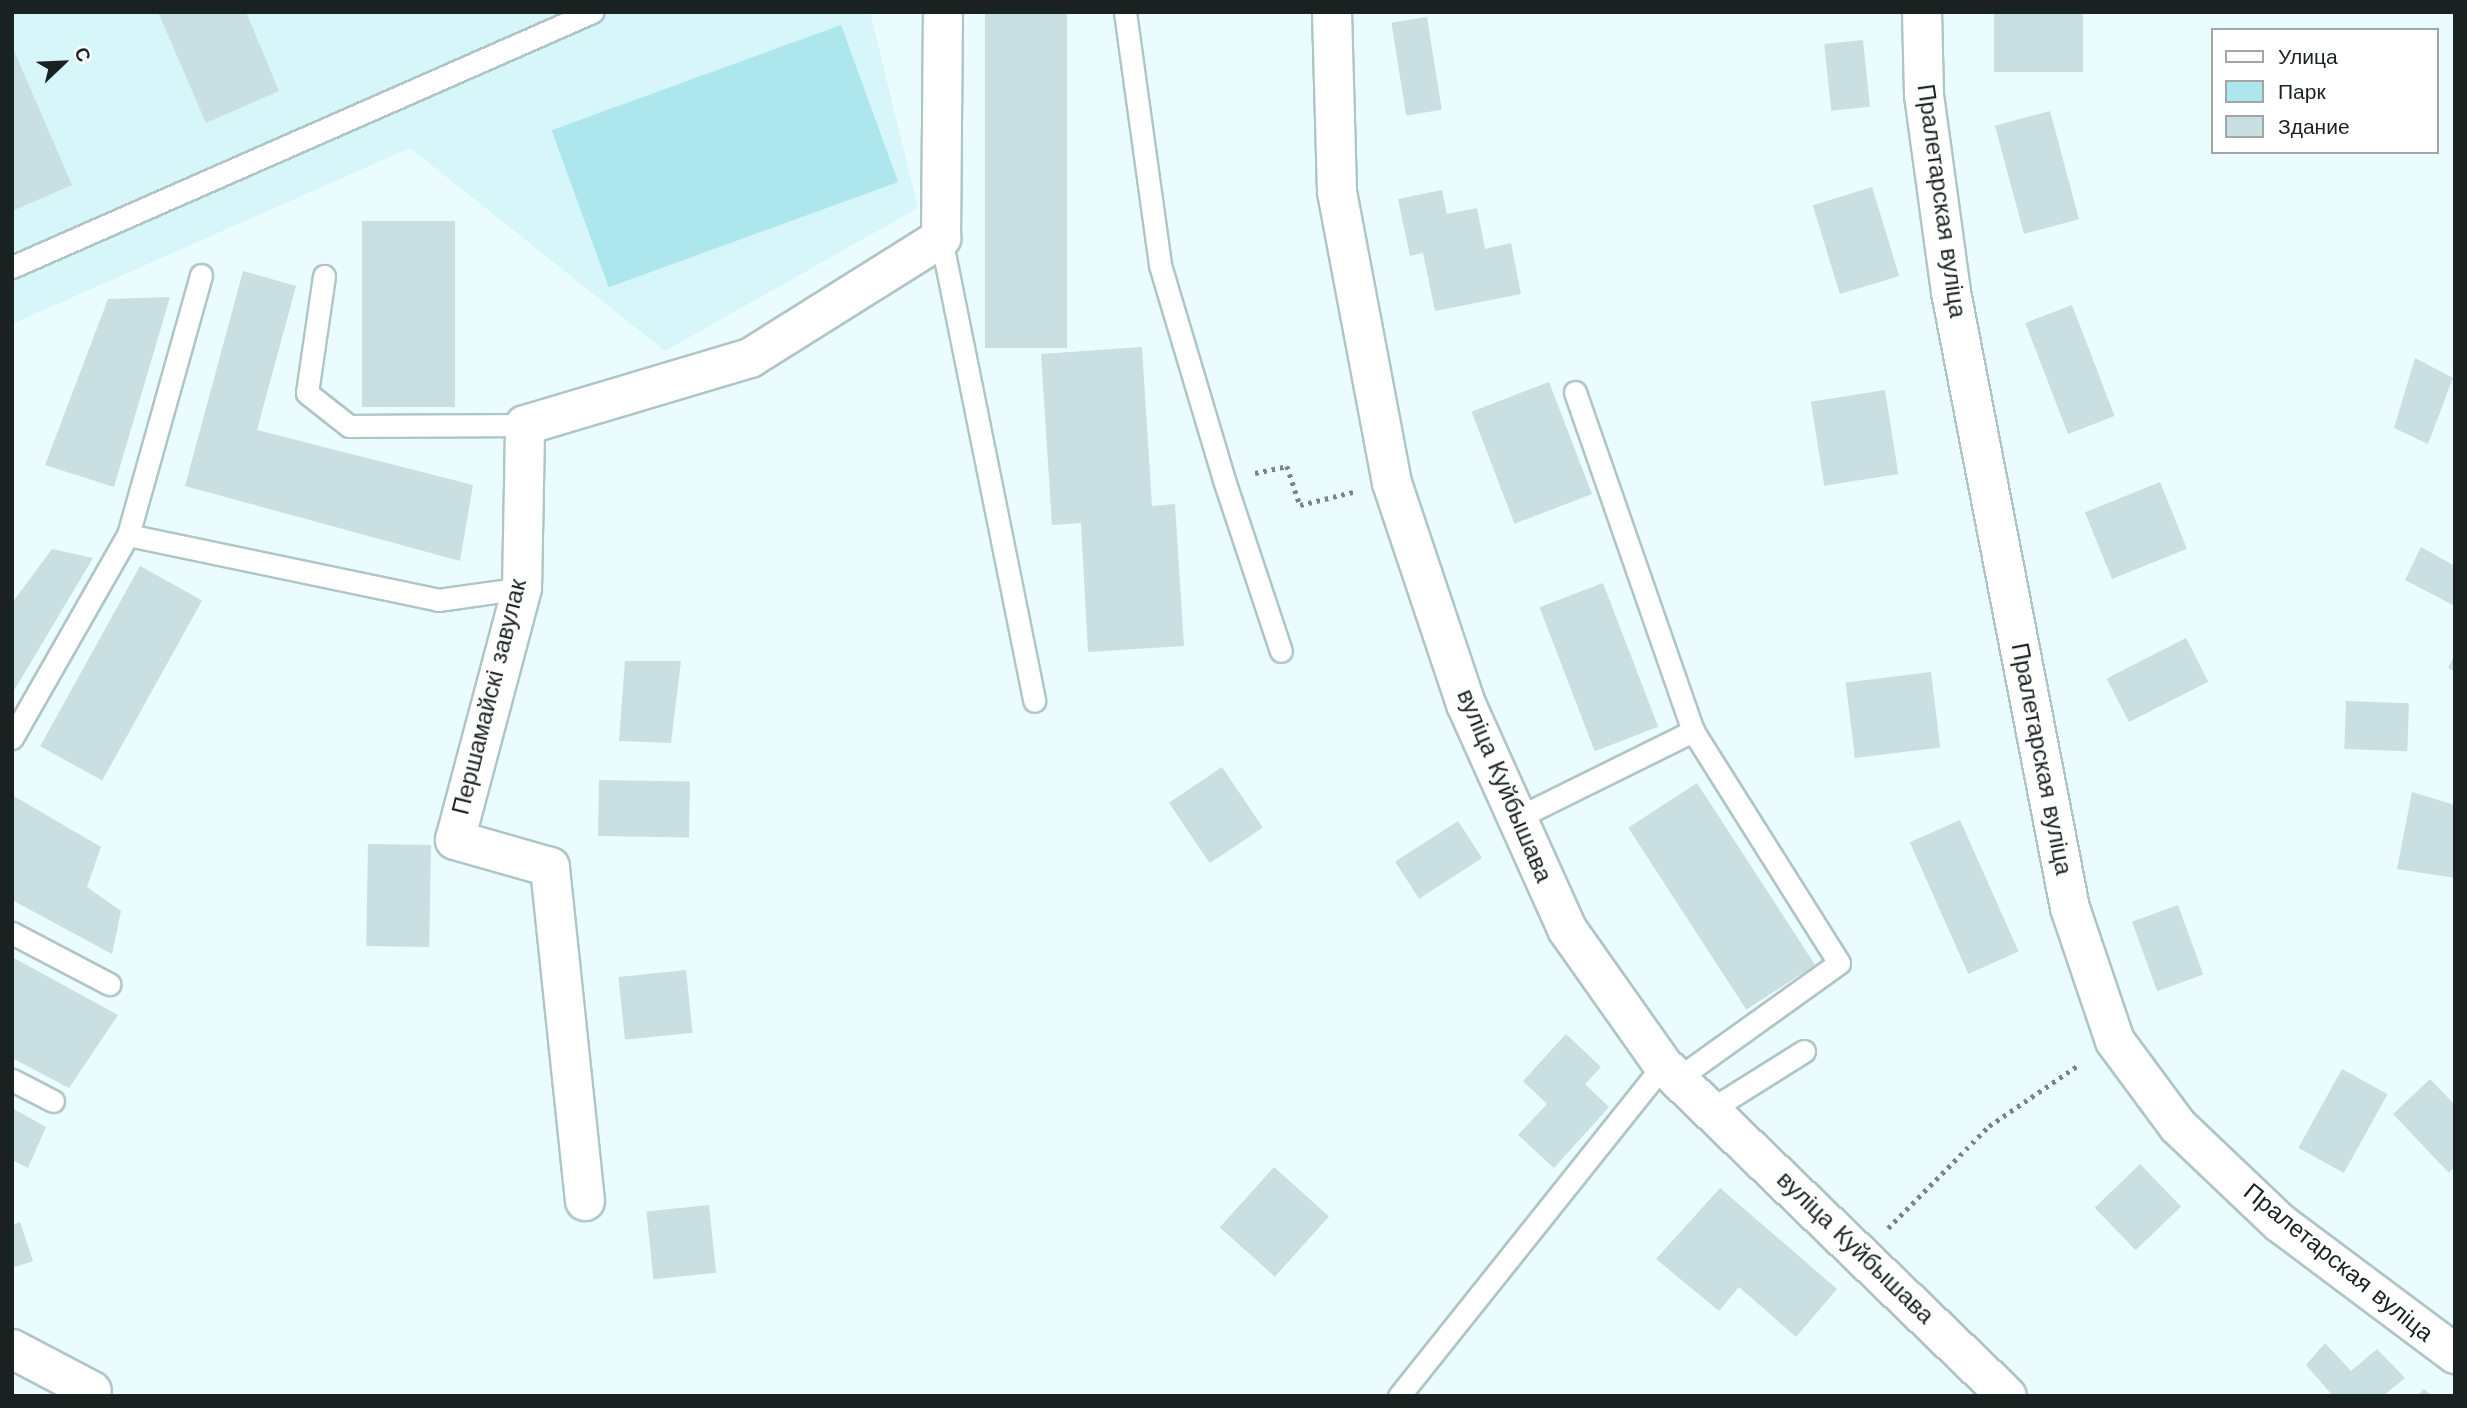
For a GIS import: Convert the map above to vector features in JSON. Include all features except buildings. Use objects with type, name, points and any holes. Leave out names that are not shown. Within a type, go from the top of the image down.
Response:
[{"type":"main road","points":[[525,425],[750,358],[941,238],[943,12]]},
{"type":"main road","name":"вуліца Куйбышава","points":[[1332,12],[1337,192],[1392,483],[1466,704],[1515,819],[1567,929],[1670,1072],[2007,1396]]},
{"type":"main road","name":"Пралетарская вуліца","points":[[1922,12],[1924,95],[1951,292],[2070,908],[2115,1041],[2178,1126],[2280,1223],[2455,1354]]},
{"type":"main road","name":"Першамайскі завулак","points":[[525,425],[522,588],[455,840],[550,867],[585,1201]]},
{"type":"main road","points":[[12,1349],[92,1391]]},
{"type":"lane","points":[[12,267],[592,12]]},
{"type":"lane","points":[[1125,12],[1160,265],[1224,480],[1281,651]]},
{"type":"lane","points":[[941,238],[1034,701]]},
{"type":"lane","points":[[12,738],[128,535],[201,275]]},
{"type":"lane","points":[[324,276],[307,393],[349,426],[525,425]]},
{"type":"lane","points":[[1399,1396],[1670,1072],[1839,962],[1693,732],[1575,392]]},
{"type":"lane","points":[[128,535],[438,600],[522,588]]},
{"type":"lane","points":[[1515,819],[1693,732]]},
{"type":"lane","points":[[12,933],[109,984]]},
{"type":"lane","points":[[1710,1110],[1804,1051]]},
{"type":"lane","points":[[12,1080],[53,1101]]},
{"type":"path","points":[[1224,480],[1287,466],[1300,505],[1392,483]]},
{"type":"path","points":[[1879,1220],[1889,1228],[1989,1126],[2115,1041]]},
{"type":"shaded area","points":[[12,12],[870,12],[918,208],[665,351],[410,148],[12,324]]},
{"type":"green space","points":[[841,25],[898,182],[609,287],[552,130]]}]
